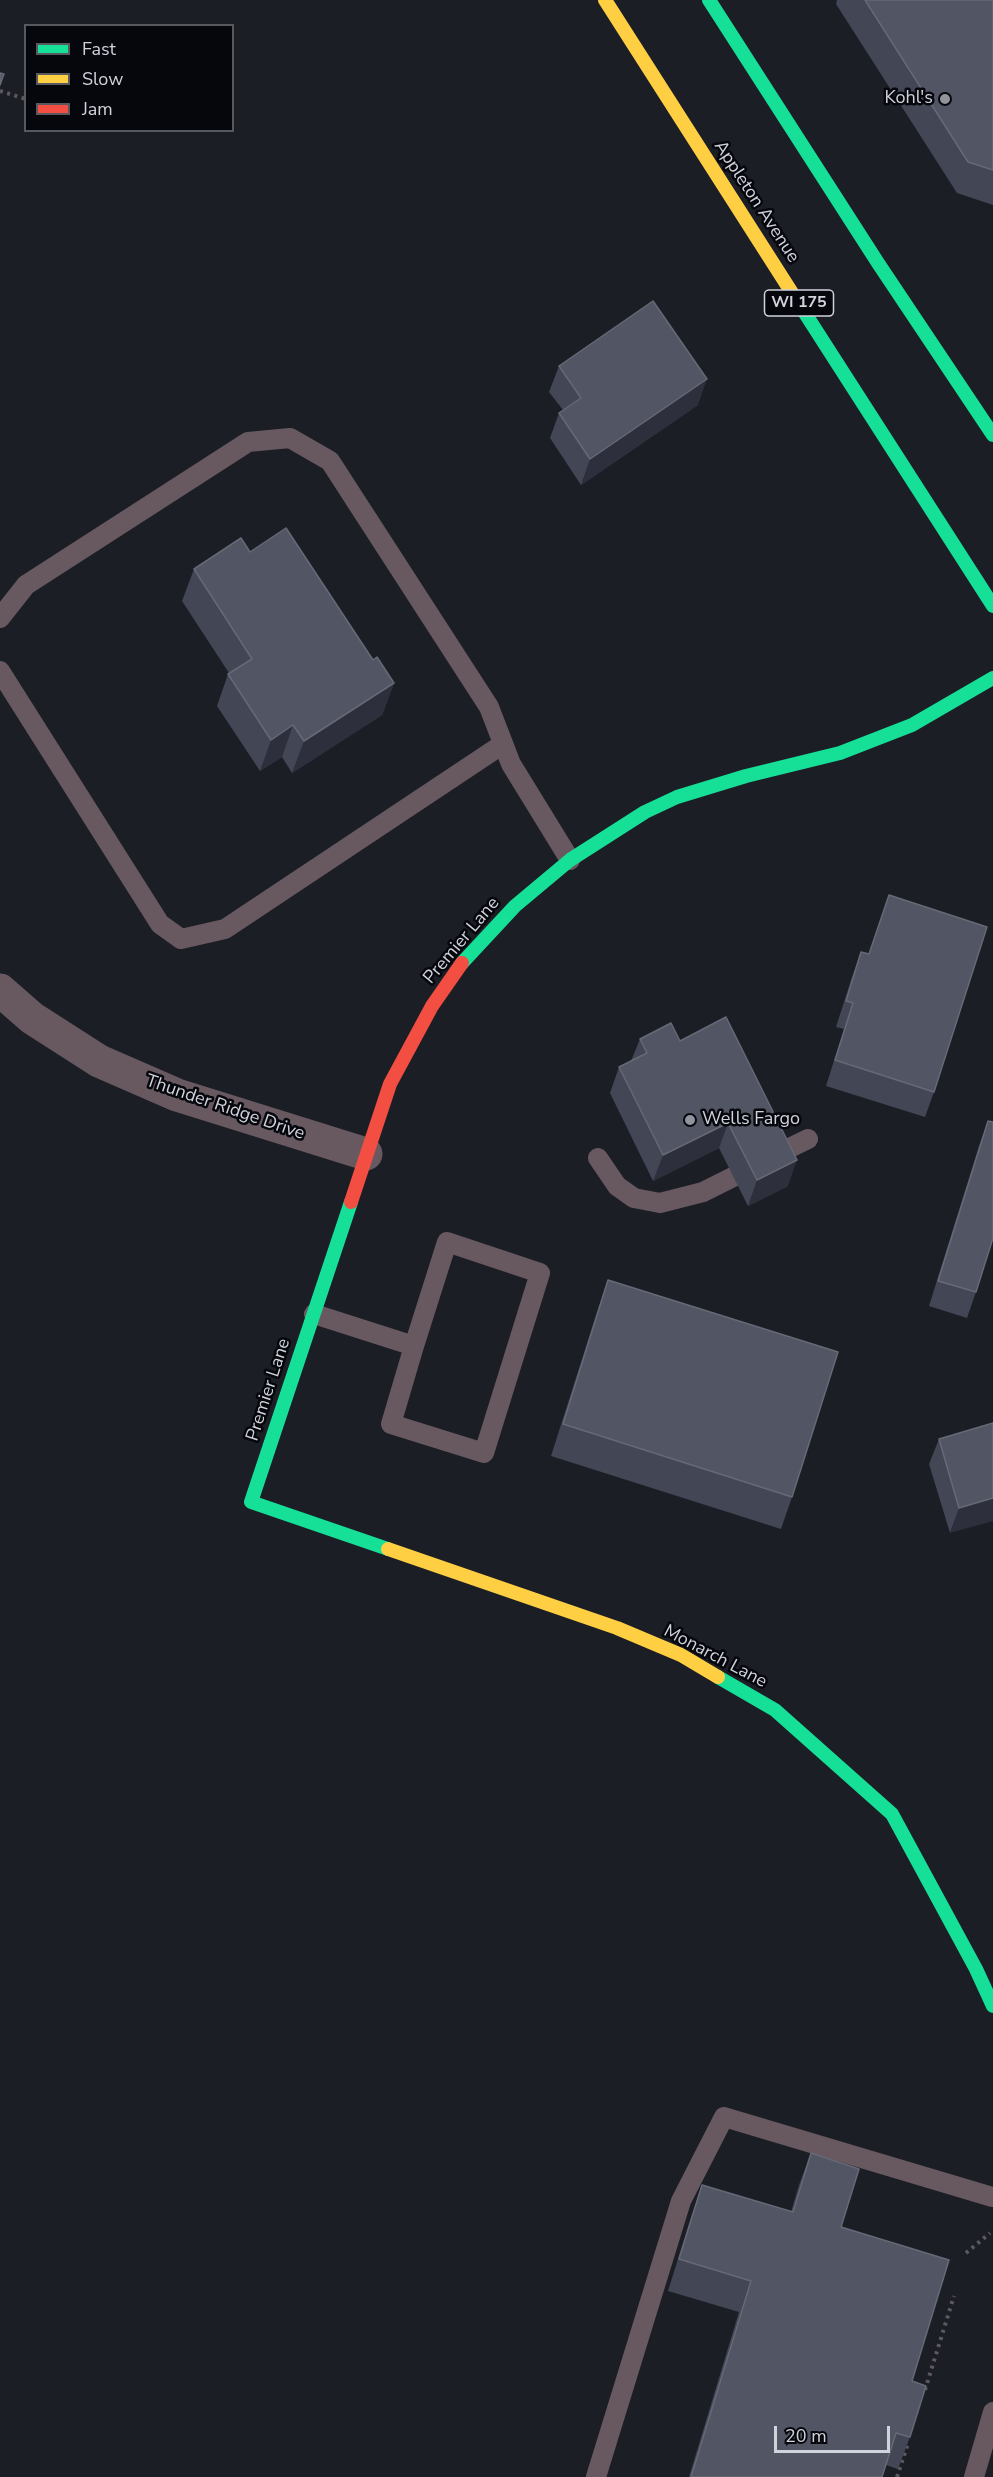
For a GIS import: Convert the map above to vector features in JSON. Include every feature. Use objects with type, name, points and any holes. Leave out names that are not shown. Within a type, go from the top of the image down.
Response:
[{"type":"street","name":"Appleton Avenue","points":[[605,0],[993,606]]},
{"type":"street","points":[[709,0],[878,263],[993,435]]},
{"type":"street","name":"Premier Lane","points":[[251,1502],[390,1084],[432,1006],[466,958],[515,906],[570,860],[645,812],[677,797],[746,776],[840,753],[912,725],[993,678]]},
{"type":"street","name":"Thunder Ridge Drive","points":[[0,990],[32,1018],[99,1061],[177,1095],[366,1154]]},
{"type":"street","name":"Monarch Lane","points":[[251,1502],[617,1628],[681,1654],[775,1710],[892,1814],[976,1969],[993,2006]]},
{"type":"lane","points":[[0,618],[26,585],[248,442],[290,438],[330,460],[489,707],[511,764],[570,860]]},
{"type":"lane","points":[[0,671],[160,924],[181,939],[225,928],[503,744]]},
{"type":"lane","points":[[773,1156],[808,1139]]},
{"type":"lane","points":[[598,1158],[617,1186],[634,1198],[660,1203],[703,1192],[733,1178]]},
{"type":"lane","points":[[447,1242],[540,1273],[484,1453],[391,1424],[414,1346],[447,1242]]},
{"type":"lane","points":[[314,1314],[414,1346]]},
{"type":"lane","points":[[596,2477],[681,2201],[724,2117],[993,2197]]},
{"type":"lane","points":[[974,2477],[993,2412]]},
{"type":"path","points":[[0,91],[24,98]]},
{"type":"path","points":[[966,2253],[990,2233]]},
{"type":"path","points":[[922,2398],[954,2296]]},
{"type":"path","points":[[897,2477],[911,2432]]},
{"type":"building","name":"Kohl's","points":[[865,0],[993,0],[993,170],[968,162]]},
{"type":"building","points":[[0,73],[4,74],[0,85]]},
{"type":"building","points":[[653,301],[707,379],[590,459],[559,413],[581,398],[559,366]]},
{"type":"building","points":[[286,528],[373,660],[377,657],[394,683],[304,741],[293,725],[271,740],[228,674],[252,659],[194,569],[241,538],[250,552]]},
{"type":"building","points":[[889,895],[987,927],[934,1092],[835,1060],[853,1003],[846,1001],[861,952],[869,954]]},
{"type":"building","name":"Wells Fargo","points":[[726,1017],[797,1160],[757,1180],[728,1123],[663,1155],[619,1067],[647,1053],[640,1039],[671,1023],[680,1041]]},
{"type":"building","points":[[988,1121],[993,1122],[993,1238],[976,1292],[938,1281]]},
{"type":"building","points":[[608,1280],[838,1352],[792,1497],[563,1424]]},
{"type":"building","points":[[993,1423],[993,1498],[959,1508],[939,1439]]},
{"type":"building","points":[[811,2153],[859,2169],[841,2227],[949,2260],[912,2381],[926,2386],[910,2437],[896,2433],[882,2477],[691,2477],[751,2281],[679,2259],[702,2185],[793,2212]]},
{"type":"traffic: fast","points":[[709,0],[878,263],[993,435]]},
{"type":"traffic: fast","points":[[794,296],[993,606]]},
{"type":"traffic: fast","points":[[462,963],[515,906],[570,860],[645,812],[677,797],[746,776],[840,753],[912,725],[993,678]]},
{"type":"traffic: fast","points":[[351,1202],[251,1502],[388,1549]]},
{"type":"traffic: fast","points":[[718,1677],[775,1710],[892,1814],[976,1969],[993,2006]]},
{"type":"traffic: slow","points":[[605,0],[794,296]]},
{"type":"traffic: slow","points":[[388,1549],[617,1628],[681,1655],[718,1677]]},
{"type":"traffic: jam","points":[[351,1202],[390,1084],[432,1006],[462,963]]},
{"type":"place","name":"Kohl's","points":[[945,99]]},
{"type":"place","name":"Wells Fargo","points":[[690,1120]]}]
